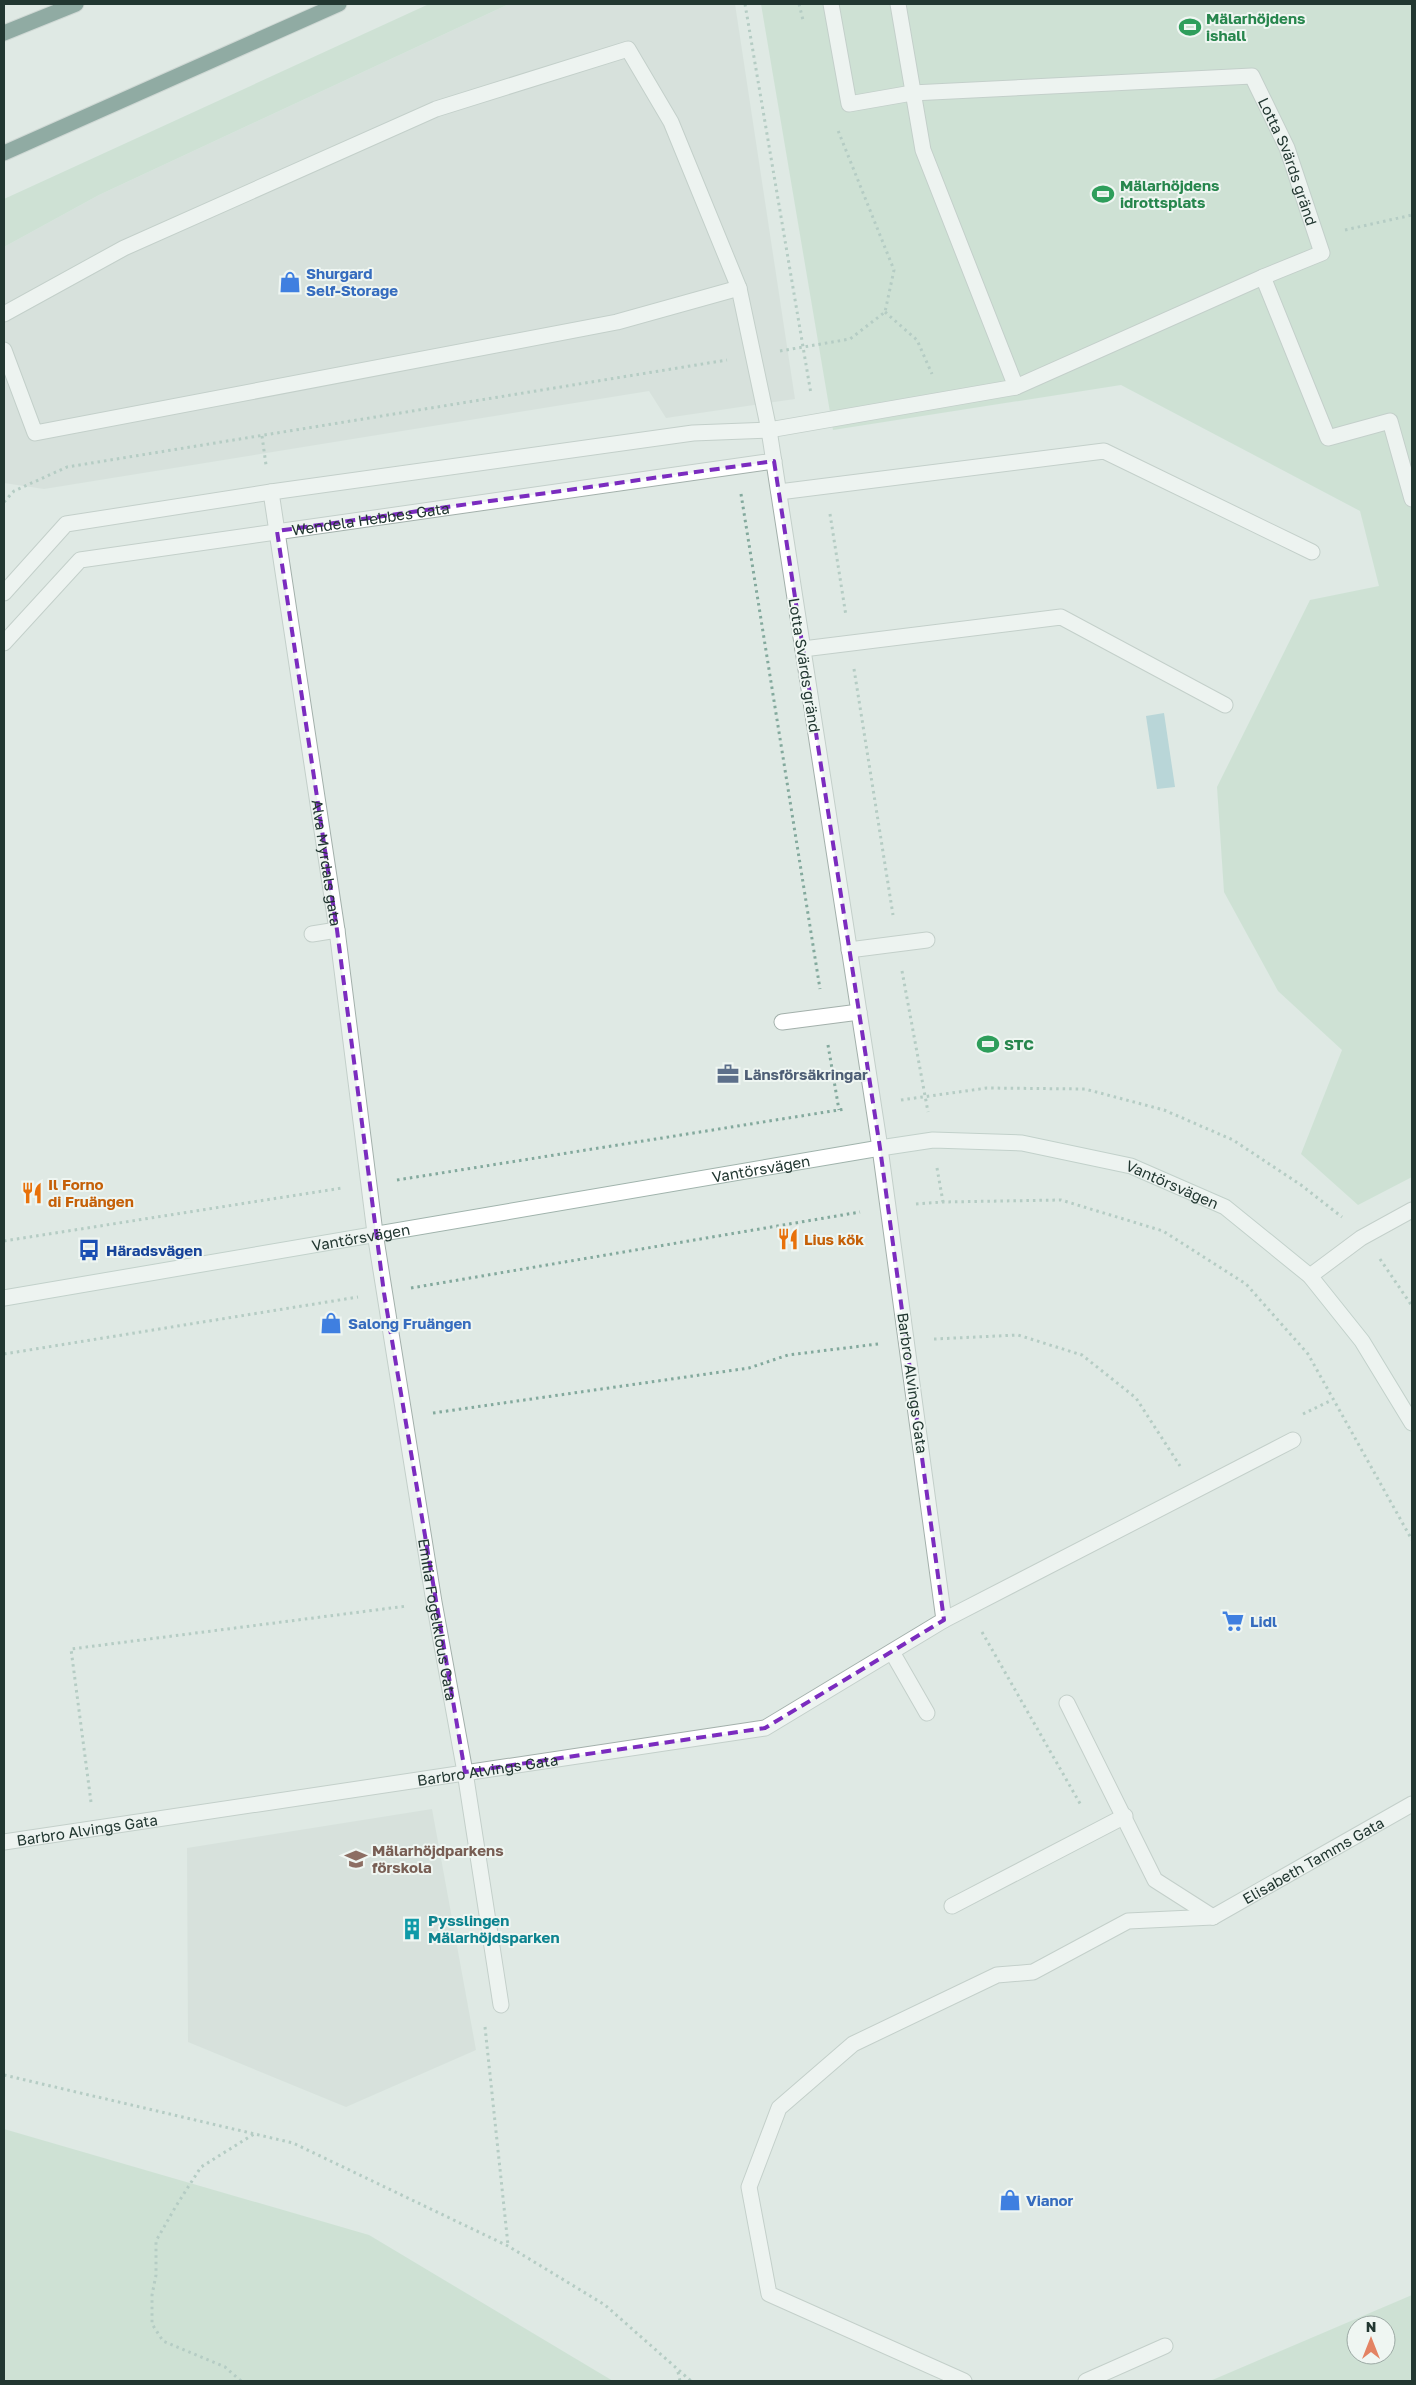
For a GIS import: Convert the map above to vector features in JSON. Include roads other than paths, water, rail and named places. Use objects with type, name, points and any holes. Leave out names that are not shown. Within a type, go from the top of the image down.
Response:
[{"type":"highway","points":[[4,33],[76,4]]},
{"type":"highway","points":[[4,154],[339,4]]},
{"type":"street","name":"Lotta Svärds gränd","points":[[832,4],[849,104],[912,93],[1252,76],[1286,148],[1318,236],[1322,253],[1263,277],[1016,387],[769,430],[880,1148]]},
{"type":"street","points":[[898,4],[923,150],[1016,387]]},
{"type":"street","points":[[4,314],[124,248],[436,109],[628,50],[671,122],[739,288],[769,430],[693,433],[271,492],[66,524],[4,593]]},
{"type":"street","points":[[1263,277],[1328,438],[1390,421],[1412,500]]},
{"type":"street","points":[[4,350],[35,433],[617,322],[739,288]]},
{"type":"street","points":[[779,492],[1104,451],[1312,552]]},
{"type":"street","name":"Wendela Hebbes Gata","points":[[4,644],[80,560],[774,461]]},
{"type":"street","name":"Alva Myrdals gata","points":[[271,492],[337,930],[375,1234]]},
{"type":"street","points":[[803,649],[1061,617],[1225,705]]},
{"type":"street","points":[[312,934],[337,930]]},
{"type":"street","points":[[849,950],[927,940]]},
{"type":"street","points":[[782,1022],[859,1012]]},
{"type":"street","name":"Vantörsvägen","points":[[4,1298],[880,1148],[933,1140],[1022,1143],[1130,1166],[1225,1207],[1310,1276],[1362,1341],[1412,1423]]},
{"type":"street","name":"Barbro Alvings Gata","points":[[880,1148],[908,1340],[944,1620]]},
{"type":"street","points":[[1310,1276],[1362,1238],[1412,1210]]},
{"type":"street","name":"Emilia Fogelklous Gata","points":[[375,1234],[434,1602],[466,1772],[501,2005]]},
{"type":"street","name":"Barbro Alvings Gata","points":[[4,1842],[94,1827],[765,1728],[944,1620],[1293,1440]]},
{"type":"street","points":[[892,1652],[927,1713]]},
{"type":"street","points":[[1067,1703],[1125,1816],[1154,1880],[1213,1917]]},
{"type":"street","name":"Elisabeth Tamms Gata","points":[[1213,1917],[1412,1804]]},
{"type":"street","points":[[952,1906],[1125,1816]]},
{"type":"street","points":[[964,2381],[769,2294],[749,2187],[779,2108],[853,2044],[997,1975],[1033,1972],[1128,1920],[1213,1917]]},
{"type":"street","points":[[1086,2381],[1165,2346]]},
{"type":"water","points":[[1164,713],[1175,787],[1157,789],[1146,716]]},
{"type":"place","name":"Mälarhöjdens ishall","points":[[1190,27]]},
{"type":"place","name":"Mälarhöjdens idrottsplats","points":[[1103,194]]},
{"type":"place","name":"Shurgard Self-Storage","points":[[290,282]]},
{"type":"place","name":"STC","points":[[988,1044]]},
{"type":"place","name":"Länsförsäkringar","points":[[728,1074]]},
{"type":"place","name":"Il Forno di Fruängen","points":[[32,1193]]},
{"type":"place","name":"Lius kök","points":[[788,1239]]},
{"type":"place","name":"Häradsvägen","points":[[89,1250]]},
{"type":"place","name":"Salong Fruängen","points":[[331,1323]]},
{"type":"place","name":"Lidl","points":[[1233,1621]]},
{"type":"place","name":"Mälarhöjdparkens förskola","points":[[356,1859]]},
{"type":"place","name":"Pysslingen Mälarhöjdsparken","points":[[412,1929]]},
{"type":"place","name":"Vianor","points":[[1010,2200]]}]
